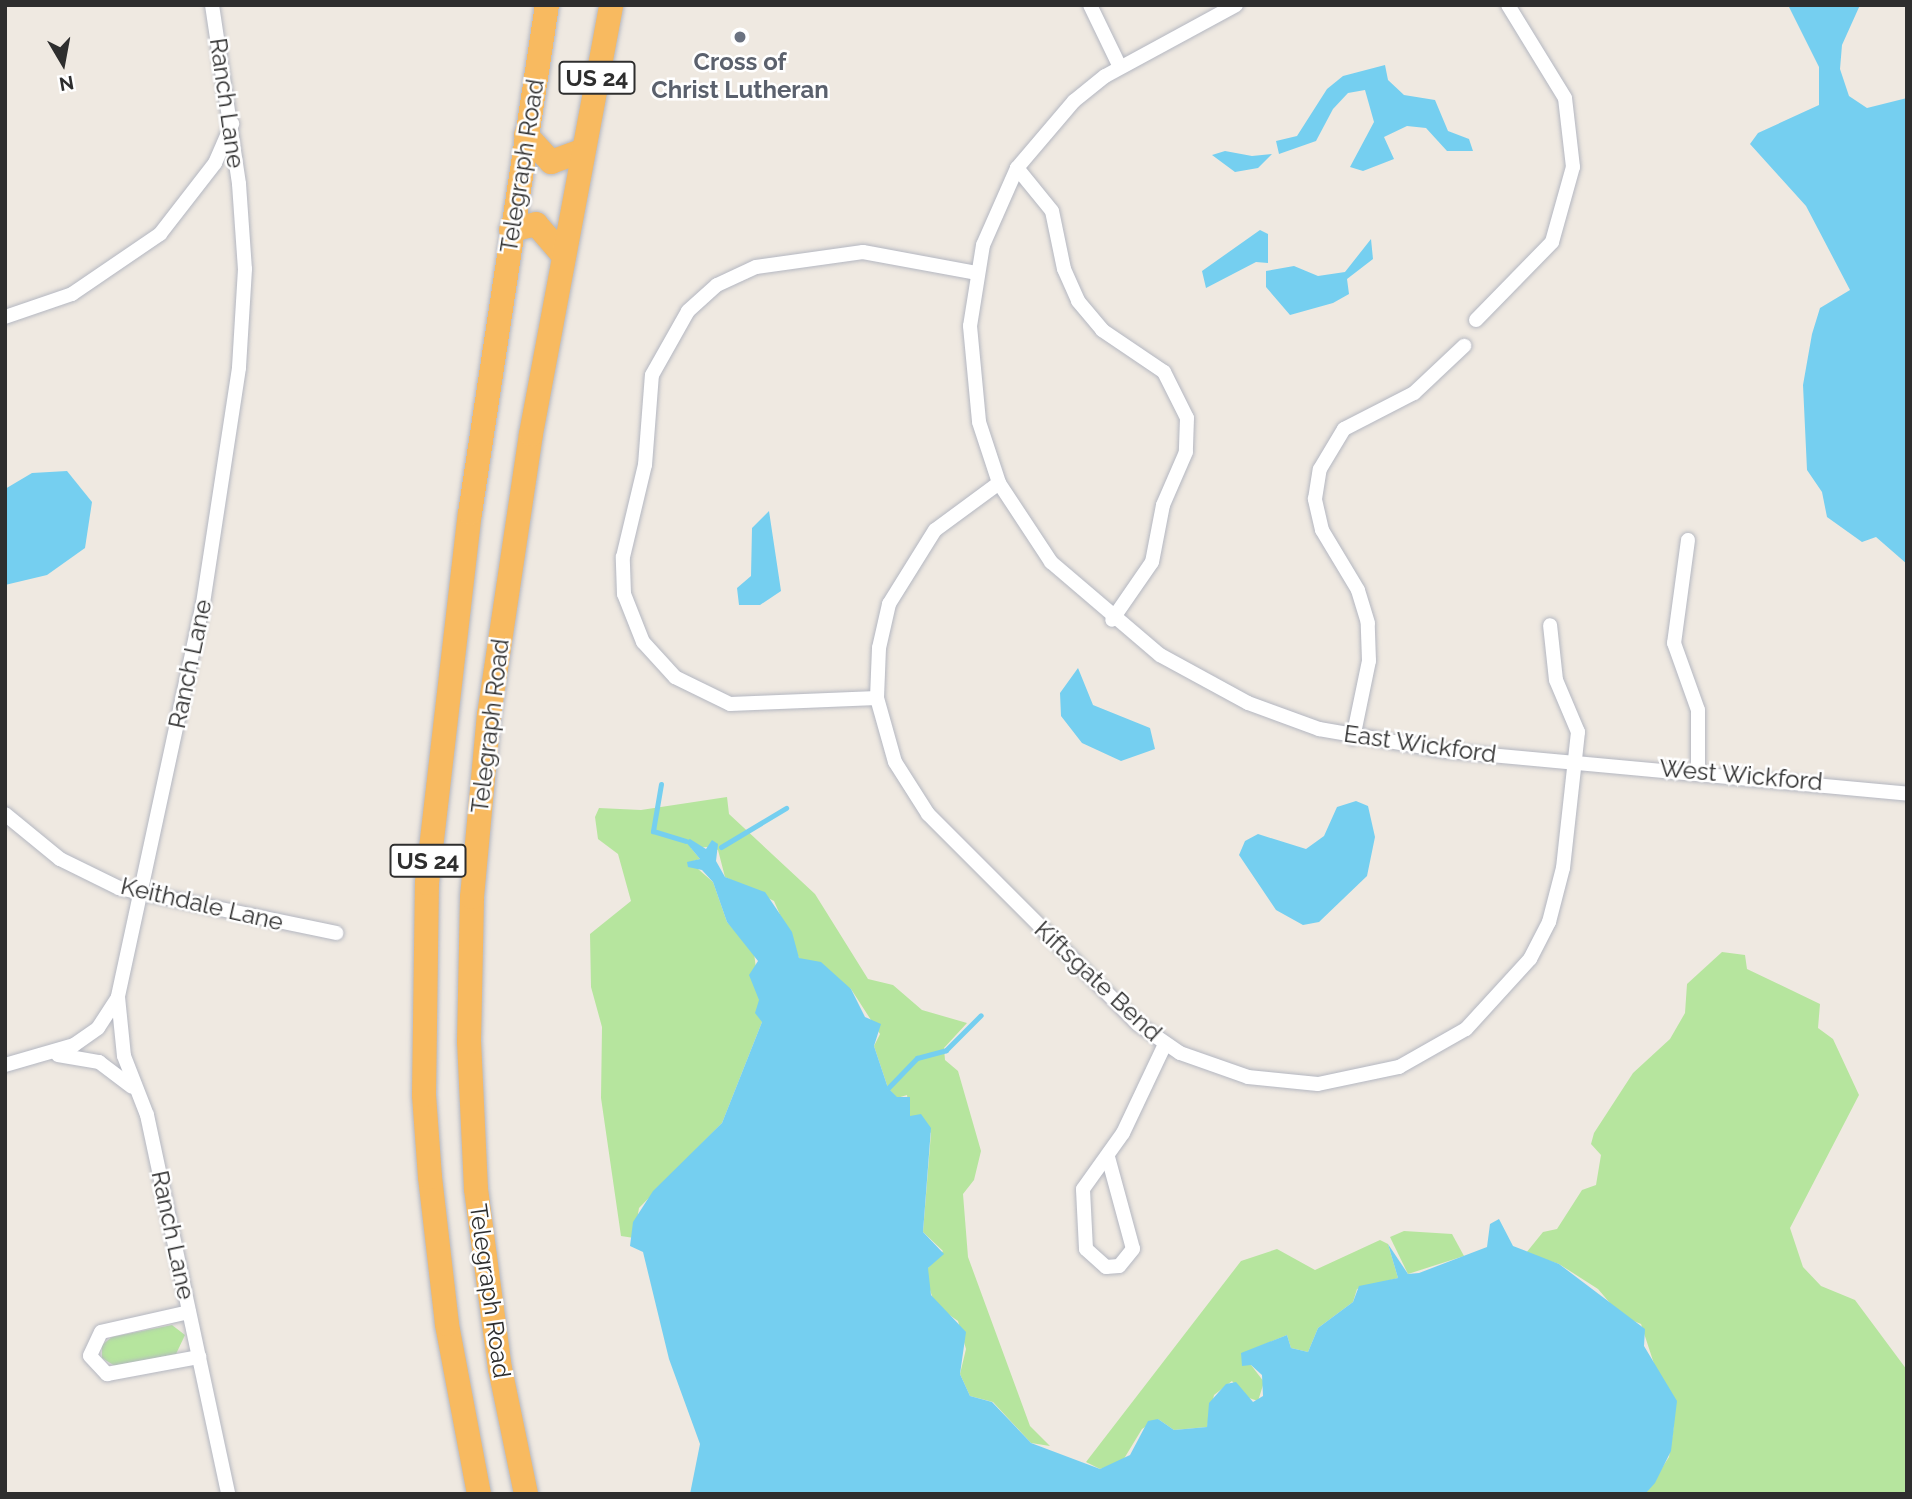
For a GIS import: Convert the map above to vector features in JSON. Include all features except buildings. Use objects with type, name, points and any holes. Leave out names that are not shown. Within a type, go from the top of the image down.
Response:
[{"type":"highway","name":"Telegraph Road","points":[[480,1494],[435,1230],[424,1095],[424,955],[440,738],[511,230],[547,5]]},
{"type":"highway","name":"Telegraph Road","points":[[526,1494],[478,1212],[469,958],[489,715],[562,254],[611,5]]},
{"type":"highway","points":[[526,135],[551,162],[582,151]]},
{"type":"highway","points":[[511,230],[536,224],[562,254]]},
{"type":"street","name":"Ranch Lane","points":[[212,5],[232,124],[245,269],[239,368],[203,603],[118,997],[132,1087],[147,1115],[228,1494]]},
{"type":"street","points":[[1090,5],[1120,67]]},
{"type":"street","name":"East Wickford","points":[[1237,5],[1120,67],[1055,120],[1017,168],[976,273],[971,380],[999,483],[1051,562],[1112,620],[1219,689],[1353,738],[1575,761]]},
{"type":"street","points":[[1476,320],[1552,242],[1573,167],[1574,131],[1565,98],[1508,5]]},
{"type":"street","points":[[5,317],[72,294],[160,234],[215,163],[232,124]]},
{"type":"street","points":[[1017,168],[1052,211],[1063,269],[1078,302],[1102,330],[1164,372],[1187,418],[1186,452],[1163,505],[1152,562],[1112,620]]},
{"type":"street","points":[[877,698],[730,704],[675,677],[643,642],[628,607],[623,566],[645,465],[652,375],[688,311],[717,285],[756,267],[806,255],[863,252],[976,273]]},
{"type":"street","points":[[1353,738],[1368,661],[1368,623],[1358,590],[1322,530],[1315,499],[1320,468],[1344,429],[1414,393],[1464,346]]},
{"type":"street","name":"Kiftsgate Bend","points":[[999,483],[935,530],[904,572],[883,624],[877,698],[895,762],[928,814],[1118,1006],[1165,1044],[1248,1077],[1318,1084],[1384,1072],[1451,1040],[1508,988],[1549,922],[1563,868],[1577,722],[1556,680],[1550,625]]},
{"type":"street","points":[[1688,540],[1674,643],[1698,710],[1698,770]]},
{"type":"street","name":"West Wickford","points":[[1575,761],[1698,770],[1907,794]]},
{"type":"street","name":"Keithdale Lane","points":[[5,814],[60,859],[141,894],[336,933]]},
{"type":"street","points":[[5,1065],[53,1055],[98,1028],[118,997]]},
{"type":"street","points":[[1108,1157],[1133,1249],[1119,1266],[1106,1267],[1086,1249],[1082,1205],[1087,1179],[1108,1157],[1165,1044]]},
{"type":"street","points":[[53,1055],[99,1062],[132,1087]]},
{"type":"street","name":"Ranch Lane","points":[[189,1312],[101,1332],[90,1356],[107,1374],[199,1357]]},
{"type":"green space","points":[[727,797],[729,814],[815,894],[868,979],[893,985],[922,1010],[967,1023],[944,1048],[945,1060],[958,1071],[981,1151],[974,1180],[963,1194],[968,1257],[1030,1426],[1050,1446],[1031,1443],[993,1402],[970,1396],[960,1374],[966,1349],[958,1321],[935,1305],[927,1281],[928,1268],[943,1251],[923,1232],[931,1133],[910,1116],[907,1095],[897,1098],[888,1088],[874,1046],[880,1034],[851,989],[799,958],[774,901],[725,877],[718,850],[709,847],[691,848],[700,859],[690,862],[713,882],[727,922],[754,952],[762,1022],[722,1123],[639,1208],[634,1238],[621,1236],[601,1098],[602,1027],[591,987],[590,934],[631,901],[618,854],[598,839],[595,817],[599,808],[641,810]]},
{"type":"green space","points":[[1722,952],[1745,955],[1747,969],[1820,1004],[1818,1028],[1833,1039],[1859,1095],[1790,1228],[1803,1267],[1821,1286],[1855,1300],[1907,1370],[1907,1494],[1645,1494],[1669,1457],[1674,1425],[1641,1324],[1621,1316],[1598,1289],[1559,1264],[1526,1253],[1543,1232],[1557,1229],[1582,1190],[1596,1185],[1601,1155],[1591,1144],[1594,1133],[1633,1073],[1670,1039],[1685,1013],[1687,984]]},
{"type":"green space","points":[[1404,1231],[1452,1234],[1464,1256],[1408,1274],[1390,1237]]},
{"type":"green space","points":[[1380,1240],[1388,1244],[1398,1278],[1357,1289],[1353,1302],[1318,1328],[1308,1352],[1291,1348],[1287,1335],[1251,1350],[1251,1365],[1264,1382],[1258,1401],[1243,1396],[1232,1381],[1214,1395],[1207,1427],[1174,1430],[1158,1419],[1142,1429],[1122,1462],[1100,1469],[1086,1462],[1241,1261],[1277,1249],[1315,1270]]},
{"type":"green space","points":[[172,1325],[185,1335],[176,1354],[115,1366],[102,1358],[102,1345],[112,1337]]},
{"type":"water","points":[[1788,5],[1860,5],[1842,45],[1840,69],[1849,96],[1867,108],[1907,98],[1907,564],[1876,537],[1862,542],[1827,517],[1822,492],[1807,470],[1803,385],[1812,334],[1820,308],[1850,290],[1806,206],[1750,144],[1758,133],[1819,105],[1819,67]]},
{"type":"water","points":[[1385,65],[1388,80],[1404,95],[1435,100],[1448,131],[1469,139],[1473,151],[1447,151],[1426,128],[1407,126],[1384,137],[1394,159],[1363,171],[1350,167],[1374,122],[1365,90],[1348,93],[1333,109],[1316,141],[1279,154],[1276,141],[1297,136],[1327,89],[1343,76]]},
{"type":"water","points":[[1225,151],[1252,156],[1272,154],[1258,168],[1235,172],[1212,155]]},
{"type":"water","points":[[1260,230],[1268,234],[1268,263],[1256,262],[1206,288],[1202,271]]},
{"type":"water","points":[[1371,239],[1373,259],[1347,279],[1349,294],[1333,303],[1290,315],[1266,287],[1266,271],[1294,266],[1318,276],[1345,272]]},
{"type":"water","points":[[67,471],[92,502],[85,548],[47,575],[5,585],[5,489],[32,473]]},
{"type":"water","points":[[769,511],[781,591],[760,605],[739,605],[737,588],[751,576],[752,528]]},
{"type":"water","points":[[1078,668],[1093,705],[1150,728],[1155,749],[1121,761],[1082,743],[1061,716],[1060,693]]},
{"type":"water","points":[[1356,801],[1368,806],[1375,837],[1367,876],[1319,922],[1303,925],[1276,910],[1239,855],[1245,841],[1258,834],[1306,849],[1324,836],[1337,807]]},
{"type":"water","points":[[690,839],[706,849],[712,840],[718,844],[716,861],[725,877],[765,892],[792,932],[799,958],[821,962],[851,989],[865,1017],[881,1024],[874,1046],[888,1088],[897,1097],[910,1097],[910,1116],[921,1114],[931,1128],[923,1232],[944,1254],[928,1268],[931,1295],[966,1332],[960,1374],[970,1396],[992,1402],[1031,1443],[1100,1469],[1130,1455],[1148,1421],[1158,1419],[1174,1430],[1207,1427],[1209,1403],[1226,1384],[1236,1382],[1253,1402],[1263,1396],[1262,1375],[1251,1365],[1242,1366],[1241,1353],[1287,1335],[1291,1348],[1308,1352],[1318,1328],[1353,1302],[1359,1286],[1398,1278],[1388,1244],[1408,1274],[1419,1273],[1487,1247],[1490,1224],[1499,1219],[1513,1246],[1559,1264],[1645,1329],[1644,1346],[1677,1401],[1671,1451],[1655,1483],[1645,1494],[690,1494],[700,1444],[669,1359],[643,1252],[630,1246],[633,1222],[653,1191],[722,1123],[762,1022],[755,1013],[759,1000],[749,975],[758,961],[727,922],[713,882],[702,870],[688,867],[687,862],[700,859],[685,841]]},
{"type":"waterway","points":[[661,784],[653,831],[685,841]]},
{"type":"waterway","points":[[721,847],[786,808]]},
{"type":"waterway","points":[[888,1088],[917,1058],[946,1050],[981,1015]]},
{"type":"place","name":"Cross of Christ Lutheran","points":[[740,37]]}]
